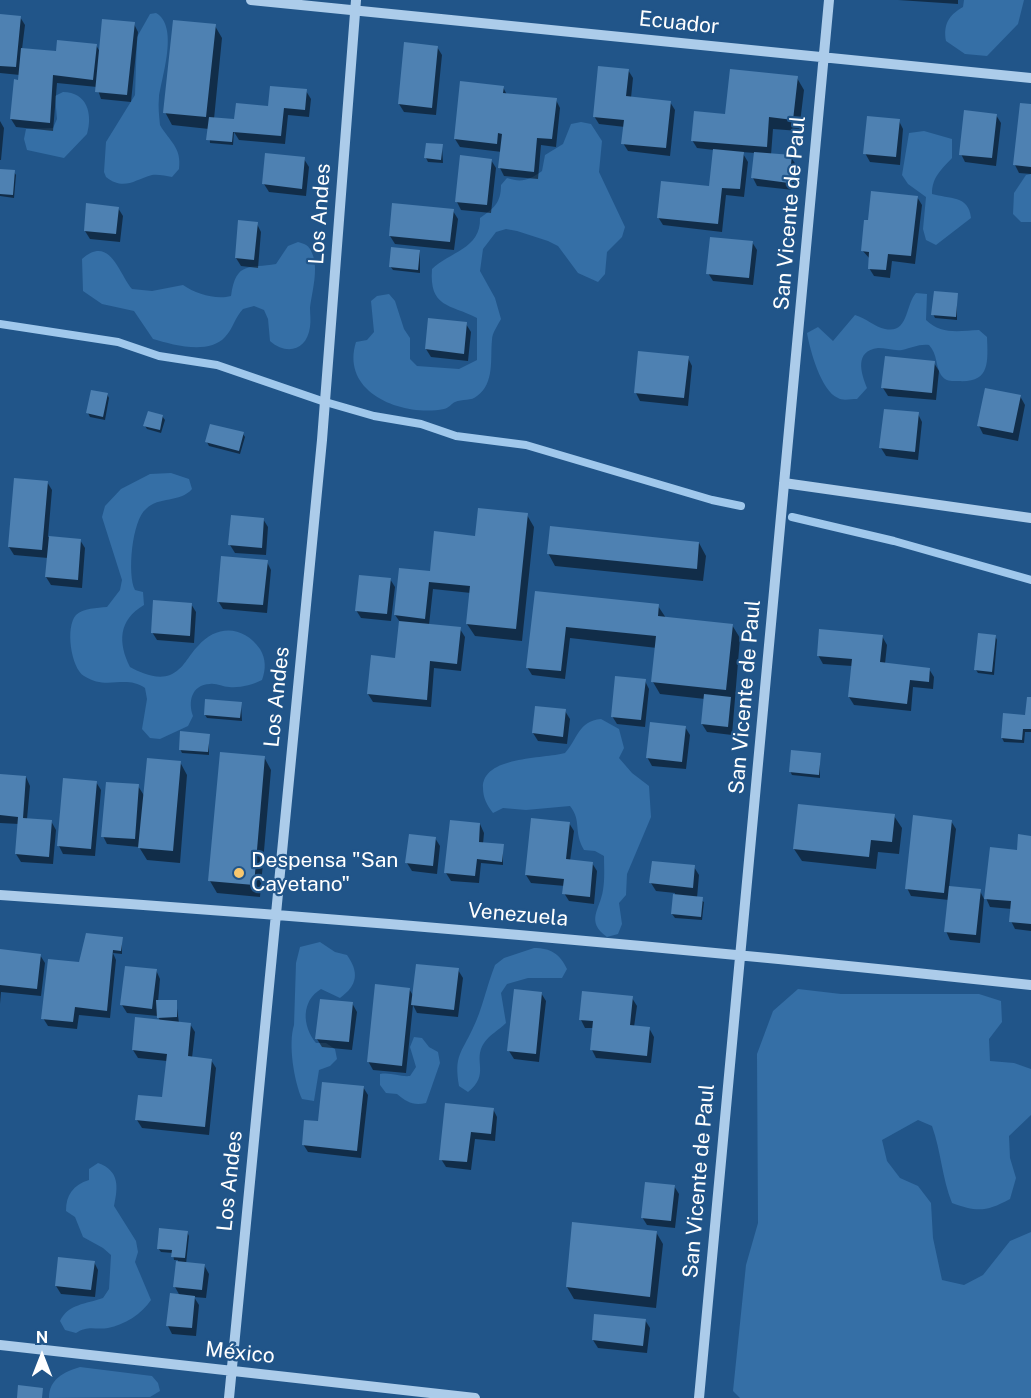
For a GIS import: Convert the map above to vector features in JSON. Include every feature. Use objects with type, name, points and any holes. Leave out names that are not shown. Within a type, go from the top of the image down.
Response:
[{"type":"street","name":"Ecuador","points":[[251,0],[356,5],[1031,78]]},
{"type":"street","name":"San Vicente de Paul","points":[[699,1398],[830,0]]},
{"type":"street","name":"Los Andes","points":[[229,1398],[322,440],[356,5]]},
{"type":"street","points":[[784,483],[1031,518]]},
{"type":"street","name":"Venezuela","points":[[0,896],[275,913],[740,954],[1031,985]]},
{"type":"street","name":"México","points":[[0,1345],[475,1398]]},
{"type":"shaded area","points":[[964,0],[1024,0],[1018,24],[987,56],[965,54],[946,41],[946,25],[954,13],[963,7]]},
{"type":"shaded area","points":[[156,13],[163,19],[168,40],[159,97],[160,125],[177,150],[179,169],[172,177],[152,175],[129,183],[118,183],[106,177],[104,172],[106,142],[135,95],[137,37],[150,14]]},
{"type":"shaded area","points":[[63,92],[71,93],[83,100],[89,119],[87,134],[64,158],[27,150],[24,139],[26,129],[53,128],[57,119],[55,96]]},
{"type":"shaded area","points":[[581,122],[591,124],[602,141],[599,172],[625,227],[622,237],[607,252],[605,274],[598,282],[578,273],[558,246],[548,241],[506,229],[496,232],[483,249],[480,271],[495,298],[501,319],[492,337],[489,378],[483,391],[475,398],[455,402],[446,408],[428,411],[393,405],[378,398],[366,388],[357,375],[353,360],[356,342],[367,340],[374,332],[371,301],[377,296],[389,294],[395,301],[404,329],[410,338],[410,359],[417,366],[459,369],[477,360],[477,318],[450,307],[438,298],[432,282],[432,269],[463,249],[475,237],[480,218],[496,204],[500,196],[501,185],[507,178],[525,180],[542,171],[545,155],[563,144],[571,124]]},
{"type":"shaded area","points":[[924,131],[952,139],[952,158],[935,178],[932,194],[962,202],[966,205],[971,218],[936,245],[926,240],[923,229],[926,197],[908,184],[902,175],[909,133]]},
{"type":"shaded area","points":[[1031,174],[1031,222],[1021,222],[1013,214],[1014,193],[1026,175]]},
{"type":"shaded area","points":[[298,242],[311,250],[315,273],[308,335],[301,345],[295,348],[283,348],[270,341],[268,319],[264,310],[254,306],[243,309],[228,334],[218,342],[210,346],[190,347],[153,339],[134,311],[102,304],[83,291],[82,259],[92,252],[100,251],[113,259],[132,289],[152,291],[183,285],[206,295],[231,296],[233,284],[241,271],[246,268],[276,264],[288,246]]},
{"type":"shaded area","points":[[916,293],[927,294],[926,320],[932,325],[951,331],[979,330],[987,337],[987,363],[982,375],[968,381],[945,379],[939,371],[934,352],[929,345],[899,350],[878,348],[865,353],[862,358],[863,376],[867,388],[857,399],[842,399],[832,394],[817,369],[807,333],[818,327],[833,341],[855,315],[881,328],[893,329],[902,323]]},
{"type":"shaded area","points":[[171,473],[189,479],[192,489],[182,496],[151,505],[141,515],[137,524],[132,548],[131,573],[135,590],[143,592],[144,605],[129,618],[123,633],[123,649],[130,667],[155,676],[170,675],[183,666],[205,639],[222,631],[230,631],[238,632],[254,641],[262,653],[265,668],[262,680],[250,685],[227,687],[212,684],[199,687],[192,695],[193,716],[188,726],[160,739],[150,738],[142,729],[147,699],[145,688],[130,682],[100,682],[84,676],[76,665],[70,637],[76,615],[86,610],[107,607],[120,590],[122,580],[102,517],[105,506],[121,489],[150,474]]},
{"type":"shaded area","points":[[601,719],[619,729],[624,748],[619,758],[632,773],[649,786],[651,817],[627,874],[626,895],[619,903],[622,924],[618,934],[607,937],[600,931],[595,920],[604,886],[604,856],[595,851],[584,850],[576,817],[570,806],[526,810],[503,808],[493,813],[486,801],[483,788],[485,778],[492,770],[503,764],[565,753],[583,727],[593,720]]},
{"type":"shaded area","points":[[320,942],[335,952],[347,955],[354,967],[355,978],[350,988],[340,998],[321,989],[314,994],[307,1007],[306,1022],[311,1036],[316,1043],[326,1043],[335,1049],[337,1059],[330,1066],[319,1070],[314,1101],[302,1099],[299,1091],[294,1073],[292,1033],[296,963],[300,947]]},
{"type":"shaded area","points":[[534,948],[554,953],[567,969],[562,978],[528,978],[507,984],[501,993],[506,1023],[484,1043],[480,1056],[479,1079],[468,1092],[459,1086],[458,1061],[476,1021],[495,965],[504,958]]},
{"type":"shaded area","points":[[798,989],[841,994],[979,994],[1001,1001],[1002,1022],[989,1039],[990,1061],[1014,1063],[1031,1069],[1031,1115],[1009,1136],[1010,1158],[1016,1178],[1010,1199],[981,1209],[952,1203],[932,1126],[918,1120],[882,1140],[887,1161],[900,1178],[918,1186],[931,1203],[933,1238],[942,1280],[964,1285],[983,1275],[1010,1241],[1031,1232],[1031,1398],[740,1398],[733,1391],[746,1265],[758,1223],[757,1054],[773,1011]]},
{"type":"shaded area","points":[[414,1037],[422,1038],[429,1047],[438,1052],[440,1063],[426,1103],[421,1104],[410,1103],[397,1094],[386,1093],[380,1085],[380,1074],[410,1076],[416,1067],[410,1047]]},
{"type":"shaded area","points":[[98,1163],[110,1170],[116,1180],[114,1206],[136,1241],[138,1252],[135,1262],[151,1300],[138,1314],[120,1324],[108,1328],[84,1329],[76,1333],[65,1330],[60,1321],[63,1315],[78,1305],[103,1298],[109,1289],[111,1255],[83,1237],[75,1217],[66,1211],[67,1200],[72,1191],[89,1180],[89,1169]]},
{"type":"shaded area","points":[[80,1367],[152,1376],[158,1383],[160,1391],[150,1397],[49,1398],[52,1386],[58,1377]]},
{"type":"building","points":[[0,14],[21,16],[16,67],[0,66]]},
{"type":"building","points":[[102,19],[135,22],[127,95],[95,92]]},
{"type":"building","points":[[173,20],[216,24],[206,117],[163,113]]},
{"type":"building","points":[[57,40],[97,44],[93,80],[53,75],[50,123],[10,119],[14,79],[18,80],[21,48],[56,51]]},
{"type":"building","points":[[404,42],[438,46],[432,108],[398,104]]},
{"type":"building","points":[[598,66],[629,69],[626,96],[671,101],[666,148],[621,144],[624,120],[593,117]]},
{"type":"building","points":[[730,69],[798,76],[793,120],[769,117],[767,147],[691,141],[694,111],[725,114]]},
{"type":"building","points":[[460,81],[504,86],[503,93],[557,98],[552,139],[537,138],[534,172],[498,168],[502,134],[498,133],[497,144],[454,139]]},
{"type":"building","points":[[270,86],[307,89],[305,110],[284,108],[281,136],[233,132],[232,142],[206,140],[209,117],[234,119],[236,103],[268,106]]},
{"type":"building","points":[[1020,103],[1031,104],[1031,167],[1013,165]]},
{"type":"building","points":[[964,110],[997,114],[992,158],[959,155]]},
{"type":"building","points":[[867,116],[900,119],[896,157],[863,154]]},
{"type":"building","points":[[426,143],[443,144],[441,160],[424,158]]},
{"type":"building","points":[[713,149],[744,152],[740,189],[722,188],[718,224],[657,218],[661,181],[709,186]]},
{"type":"building","points":[[754,152],[792,155],[789,183],[751,178]]},
{"type":"building","points":[[265,153],[305,157],[302,189],[262,184]]},
{"type":"building","points":[[460,155],[492,159],[487,205],[455,202]]},
{"type":"building","points":[[0,169],[15,170],[13,195],[0,194]]},
{"type":"building","points":[[871,191],[918,196],[911,256],[888,254],[886,270],[868,269],[869,252],[861,251],[864,220],[868,220]]},
{"type":"building","points":[[86,203],[119,207],[116,234],[84,231]]},
{"type":"building","points":[[392,203],[454,209],[450,242],[389,236]]},
{"type":"building","points":[[238,220],[258,222],[254,260],[235,258]]},
{"type":"building","points":[[710,237],[753,241],[749,278],[706,274]]},
{"type":"building","points":[[391,247],[420,250],[418,270],[389,267]]},
{"type":"building","points":[[934,291],[958,293],[956,317],[931,315]]},
{"type":"building","points":[[428,318],[467,322],[464,354],[425,349]]},
{"type":"building","points":[[638,351],[689,356],[684,398],[634,393]]},
{"type":"building","points":[[885,356],[935,361],[932,393],[881,388]]},
{"type":"building","points":[[985,388],[1021,395],[1013,433],[977,426]]},
{"type":"building","points":[[91,390],[108,393],[103,417],[86,413]]},
{"type":"building","points":[[884,409],[919,412],[915,452],[879,448]]},
{"type":"building","points":[[148,411],[163,415],[160,430],[143,426]]},
{"type":"building","points":[[210,424],[244,432],[239,451],[205,442]]},
{"type":"building","points":[[14,478],[48,481],[42,550],[8,547]]},
{"type":"building","points":[[478,508],[528,513],[516,629],[466,624],[470,586],[429,582],[425,619],[394,615],[399,568],[430,571],[434,531],[475,536]]},
{"type":"building","points":[[231,515],[264,518],[262,548],[228,545]]},
{"type":"building","points":[[550,526],[699,542],[697,569],[547,554]]},
{"type":"building","points":[[49,536],[81,539],[78,580],[45,577]]},
{"type":"building","points":[[221,556],[268,560],[263,605],[217,602]]},
{"type":"building","points":[[359,575],[391,578],[387,614],[355,611]]},
{"type":"building","points":[[535,591],[659,604],[658,616],[733,624],[726,690],[651,682],[656,636],[566,627],[561,671],[526,668]]},
{"type":"building","points":[[153,600],[192,603],[190,636],[151,633]]},
{"type":"building","points":[[399,621],[461,627],[457,664],[430,661],[427,700],[367,694],[371,655],[395,658]]},
{"type":"building","points":[[819,629],[883,635],[880,662],[930,668],[929,682],[910,680],[907,704],[848,697],[852,659],[817,656]]},
{"type":"building","points":[[978,633],[996,635],[992,672],[974,670]]},
{"type":"building","points":[[615,676],[646,679],[641,720],[611,717]]},
{"type":"building","points":[[704,694],[731,697],[728,727],[701,724]]},
{"type":"building","points":[[1027,697],[1031,697],[1031,729],[1023,729],[1022,740],[1001,738],[1003,713],[1025,715]]},
{"type":"building","points":[[205,699],[242,702],[240,718],[204,715]]},
{"type":"building","points":[[535,706],[566,709],[563,737],[532,733]]},
{"type":"building","points":[[650,722],[686,726],[682,762],[646,758]]},
{"type":"building","points":[[180,731],[210,734],[208,752],[179,750]]},
{"type":"building","points":[[791,750],[821,753],[819,775],[789,772]]},
{"type":"building","points":[[220,752],[265,756],[254,885],[208,881]]},
{"type":"building","points":[[147,758],[181,761],[173,851],[138,848]]},
{"type":"building","points":[[0,774],[26,776],[23,818],[52,820],[49,857],[15,854],[18,817],[0,815]]},
{"type":"building","points":[[63,778],[97,781],[91,849],[57,846]]},
{"type":"building","points":[[106,782],[139,784],[135,839],[101,837]]},
{"type":"building","points":[[798,804],[895,814],[892,842],[871,840],[869,857],[793,849]]},
{"type":"building","points":[[913,815],[952,820],[944,893],[905,889]]},
{"type":"building","points":[[531,818],[570,822],[566,859],[593,862],[590,897],[562,894],[564,879],[525,875]]},
{"type":"building","points":[[450,820],[480,823],[479,842],[504,844],[502,862],[477,859],[475,876],[444,873]]},
{"type":"building","points":[[409,834],[436,837],[433,866],[405,863]]},
{"type":"building","points":[[1018,834],[1031,836],[1031,924],[1009,922],[1011,901],[984,899],[990,847],[1017,850]]},
{"type":"building","points":[[652,861],[695,865],[693,888],[649,883]]},
{"type":"building","points":[[949,886],[981,889],[976,935],[944,932]]},
{"type":"building","points":[[673,894],[703,897],[701,917],[671,914]]},
{"type":"building","points":[[86,933],[123,937],[121,951],[113,950],[107,1011],[75,1007],[73,1022],[41,1019],[48,959],[79,962]]},
{"type":"building","points":[[0,949],[41,954],[37,989],[0,985]]},
{"type":"building","points":[[416,964],[459,968],[454,1010],[411,1005]]},
{"type":"building","points":[[125,966],[157,969],[152,1009],[120,1005]]},
{"type":"building","points":[[375,984],[410,988],[402,1066],[367,1062]]},
{"type":"building","points":[[514,989],[542,992],[536,1054],[507,1051]]},
{"type":"building","points":[[582,991],[633,996],[630,1025],[650,1027],[647,1056],[590,1050],[593,1021],[579,1020]]},
{"type":"building","points":[[320,999],[353,1002],[349,1042],[315,1039]]},
{"type":"building","points":[[156,1000],[177,1000],[177,1017],[157,1018]]},
{"type":"building","points":[[135,1017],[191,1023],[188,1056],[212,1059],[205,1127],[135,1120],[138,1095],[162,1097],[167,1054],[132,1050]]},
{"type":"building","points":[[322,1082],[364,1086],[357,1151],[302,1145],[304,1120],[318,1121]]},
{"type":"building","points":[[445,1103],[494,1108],[491,1134],[471,1132],[467,1162],[439,1160]]},
{"type":"building","points":[[645,1182],[675,1185],[671,1221],[641,1218]]},
{"type":"building","points":[[572,1222],[657,1231],[650,1297],[566,1287]]},
{"type":"building","points":[[159,1228],[188,1231],[185,1258],[171,1257],[172,1250],[157,1249]]},
{"type":"building","points":[[58,1257],[95,1261],[91,1290],[55,1286]]},
{"type":"building","points":[[176,1261],[205,1264],[202,1290],[173,1287]]},
{"type":"building","points":[[170,1293],[195,1296],[192,1328],[166,1326]]},
{"type":"building","points":[[594,1314],[646,1319],[643,1346],[592,1340]]},
{"type":"building","points":[[18,1385],[43,1388],[42,1398],[17,1398]]},
{"type":"waterway","points":[[0,324],[118,342],[159,356],[217,365],[374,416],[421,424],[456,436],[526,445],[712,500],[741,506]]},
{"type":"waterway","points":[[792,517],[894,541],[1031,580]]},
{"type":"place","name":"Despensa \"San Cayetano\"","points":[[239,873]]}]
